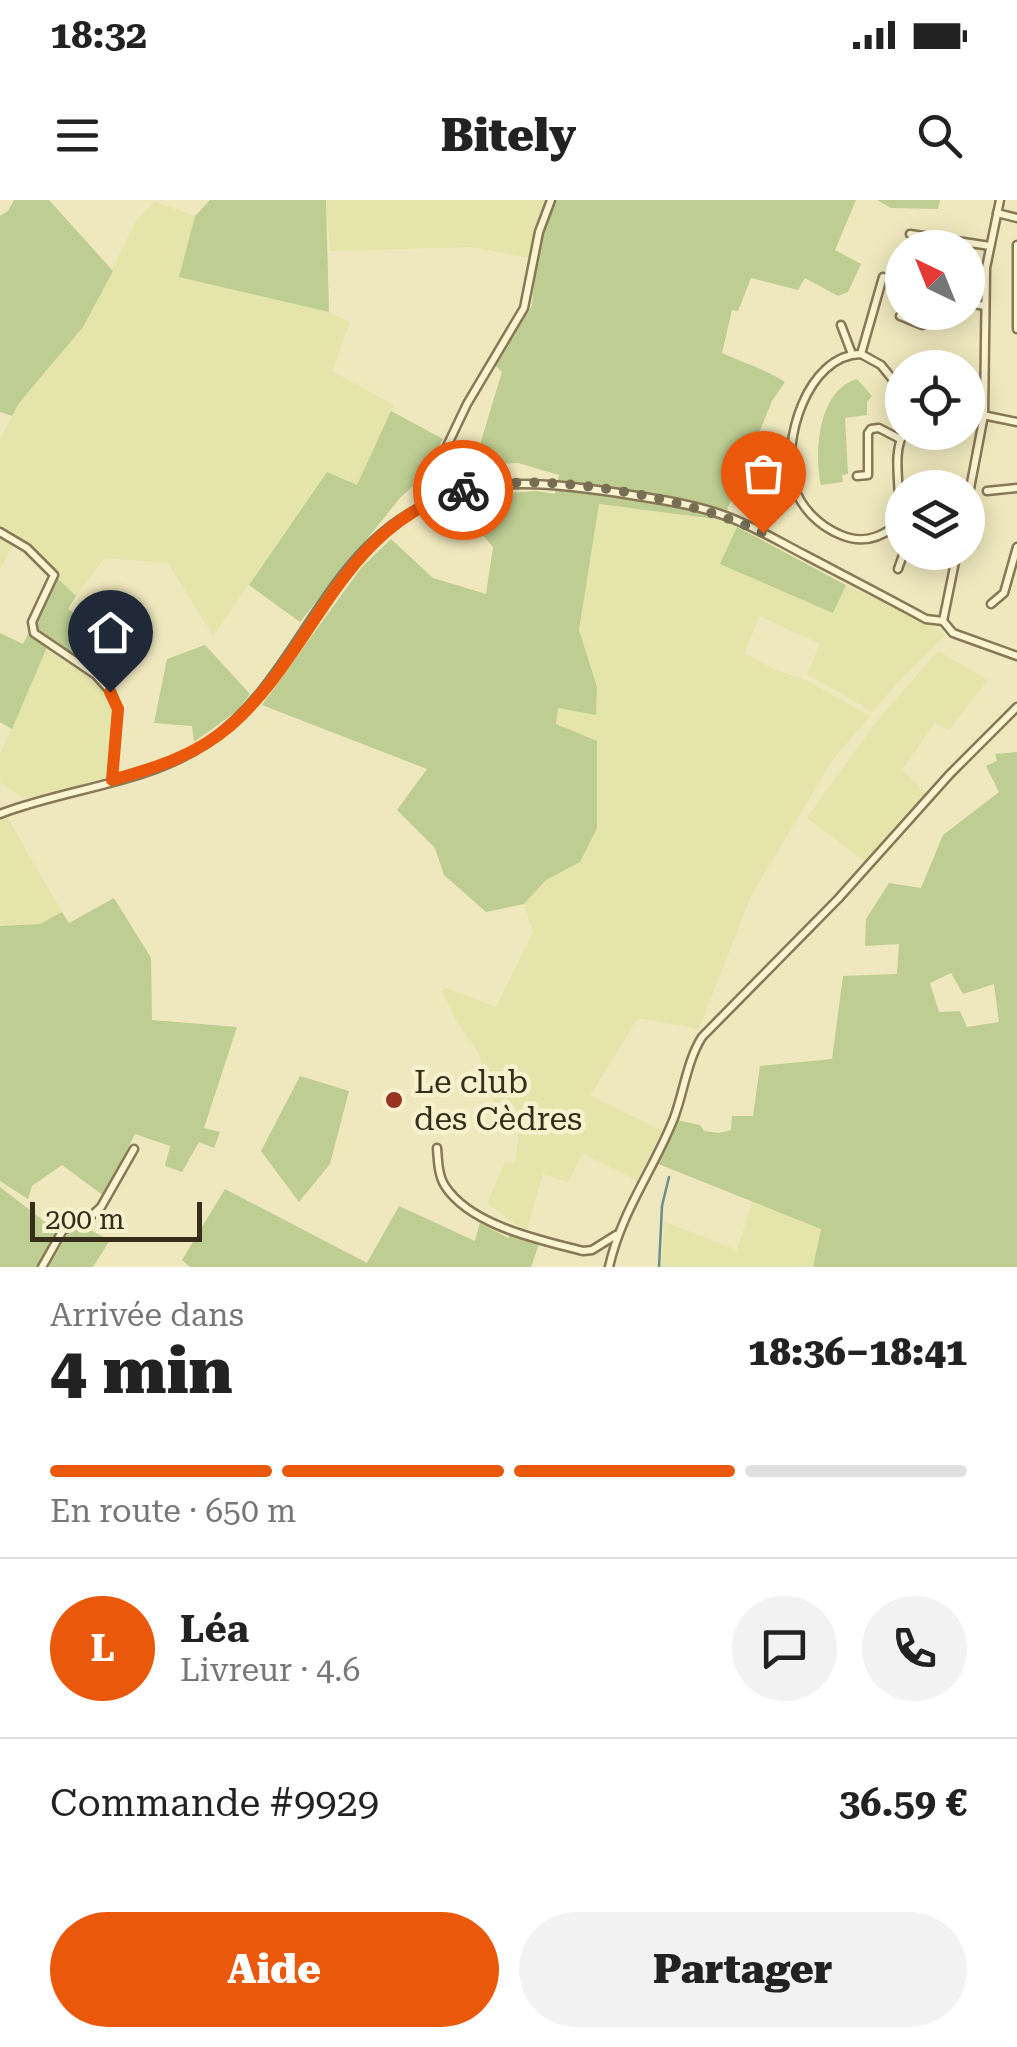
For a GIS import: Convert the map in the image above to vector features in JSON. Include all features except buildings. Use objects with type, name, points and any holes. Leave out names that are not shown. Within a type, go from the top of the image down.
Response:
[{"type":"street","points":[[439,498],[438,465],[467,404],[524,308],[539,232],[552,200]]},
{"type":"street","points":[[985,360],[990,246],[1000,200]]},
{"type":"street","points":[[997,212],[1017,218]]},
{"type":"street","points":[[985,245],[990,246]]},
{"type":"street","points":[[1017,245],[1017,329]]},
{"type":"street","points":[[856,354],[883,276]]},
{"type":"street","points":[[841,325],[856,354],[885,370]]},
{"type":"street","points":[[856,354],[830,363],[809,390],[796,426],[791,461],[794,487],[807,510],[839,534],[866,540],[885,531]]},
{"type":"street","points":[[985,415],[1017,422]]},
{"type":"street","points":[[857,476],[868,475],[871,429],[885,430]]},
{"type":"street","points":[[0,814],[172,762],[204,744],[231,725],[259,695],[357,558],[393,525],[439,498],[474,487],[532,482],[700,508],[763,533],[926,618],[943,621],[953,633],[1017,656]]},
{"type":"street","points":[[760,500],[794,487]]},
{"type":"street","points":[[988,491],[1017,488]]},
{"type":"street","points":[[0,532],[27,548],[54,575],[32,622],[34,633],[96,675],[117,704],[112,780]]},
{"type":"street","points":[[991,604],[1004,593],[1017,547]]},
{"type":"street","points":[[943,621],[953,570]]},
{"type":"street","points":[[609,1267],[616,1235],[668,1132],[702,1037],[838,899],[1017,707]]},
{"type":"street","points":[[42,1267],[63,1230],[88,1219],[101,1207],[134,1148]]},
{"type":"street","points":[[437,1148],[447,1190],[509,1232],[584,1251],[616,1235]]},
{"type":"shaded area","points":[[326,200],[546,200],[538,216],[530,258],[471,247],[330,251]]},
{"type":"shaded area","points":[[155,202],[195,216],[180,277],[329,312],[350,322],[332,371],[394,405],[357,486],[327,472],[213,636],[168,563],[105,558],[76,596],[56,577],[55,569],[17,537],[0,570],[0,439],[19,403],[83,327],[137,219]]},
{"type":"shaded area","points":[[599,503],[723,520],[737,527],[721,564],[833,612],[846,585],[945,635],[873,712],[807,674],[820,644],[760,616],[744,653],[806,680],[870,716],[832,761],[751,896],[699,1029],[638,1018],[590,1096],[662,1130],[637,1181],[583,1153],[568,1182],[543,1174],[526,1232],[487,1203],[505,1162],[515,1163],[521,1113],[506,1097],[495,1105],[478,1052],[456,1021],[442,991],[446,988],[496,1007],[533,932],[524,904],[546,880],[580,862],[556,725],[557,708],[596,714],[597,687],[579,630]]},
{"type":"shaded area","points":[[47,647],[97,681],[109,701],[113,714],[105,779],[24,799],[0,782],[0,754]]},
{"type":"shaded area","points":[[938,651],[988,680],[949,730],[935,722],[902,770],[926,793],[866,862],[807,818],[876,722]]},
{"type":"shaded area","points":[[7,817],[62,912],[40,924],[0,926],[0,821]]},
{"type":"shaded area","points":[[752,1202],[822,1229],[813,1267],[661,1267],[665,1222],[737,1250]]},
{"type":"green space","points":[[14,200],[49,200],[113,271],[83,327],[12,416],[0,412],[0,216]]},
{"type":"green space","points":[[210,200],[326,200],[329,312],[179,277],[195,216]]},
{"type":"green space","points":[[557,200],[856,200],[835,250],[861,264],[848,292],[838,296],[805,278],[798,290],[751,278],[738,311],[732,310],[722,353],[785,382],[772,401],[723,520],[599,504],[579,630],[597,687],[596,715],[558,708],[556,724],[597,741],[597,828],[580,862],[546,880],[524,904],[486,912],[444,875],[435,848],[397,810],[427,769],[262,705],[361,568],[391,539],[433,578],[486,594],[493,547],[476,527],[480,513],[473,496],[535,491],[555,494],[559,475],[518,463],[474,464],[502,372],[495,365],[532,306],[536,260],[545,223]]},
{"type":"green space","points":[[877,200],[940,200],[938,209],[891,208]]},
{"type":"green space","points":[[857,379],[872,396],[867,402],[867,415],[845,418],[848,474],[842,475],[843,482],[821,485],[819,440],[827,409],[844,385]]},
{"type":"green space","points":[[391,411],[443,439],[421,479],[400,498],[300,622],[249,585],[327,472],[357,485]]},
{"type":"green space","points":[[737,527],[846,585],[833,613],[720,564]]},
{"type":"green space","points":[[56,577],[76,596],[68,609],[74,613],[83,601],[104,617],[71,656],[35,631],[34,624]]},
{"type":"green space","points":[[0,633],[23,644],[28,634],[47,647],[12,729],[0,722]]},
{"type":"green space","points":[[205,645],[250,694],[237,711],[194,742],[192,726],[154,723],[167,659]]},
{"type":"green space","points":[[1017,752],[1017,1267],[813,1267],[821,1229],[656,1163],[677,1120],[719,1133],[731,1130],[732,1116],[753,1116],[760,1066],[832,1059],[843,976],[897,974],[899,944],[865,946],[866,919],[889,883],[921,888],[943,835],[999,792],[986,766],[997,761],[995,754]],"holes":[[[951,973],[963,994],[994,984],[999,1022],[967,1027],[960,1011],[939,1012],[930,983]]]},
{"type":"green space","points":[[114,898],[151,958],[152,1020],[237,1027],[204,1128],[220,1132],[214,1148],[199,1142],[182,1172],[165,1166],[170,1146],[135,1134],[104,1196],[62,1165],[32,1186],[28,1199],[0,1181],[0,926],[40,924],[62,912],[69,923]]},
{"type":"green space","points":[[300,1076],[349,1091],[330,1164],[299,1202],[261,1151]]},
{"type":"green space","points":[[0,1187],[57,1231],[36,1267],[0,1267]]},
{"type":"green space","points":[[225,1189],[367,1263],[399,1206],[475,1241],[480,1223],[508,1238],[510,1235],[539,1244],[531,1267],[190,1267],[182,1260]]},
{"type":"green space","points":[[82,1226],[110,1240],[93,1267],[48,1267],[68,1234]]},
{"type":"waterway","points":[[659,1267],[662,1206],[669,1177]]},
{"type":"way so far","points":[[463,490],[502,482],[555,484],[700,508],[763,533]]},
{"type":"place","name":"Le club des Cèdres","points":[[394,1100]]},
{"type":"route","points":[[110,692],[118,709],[112,780],[190,754],[250,706],[369,546],[410,513],[463,490]]}]
